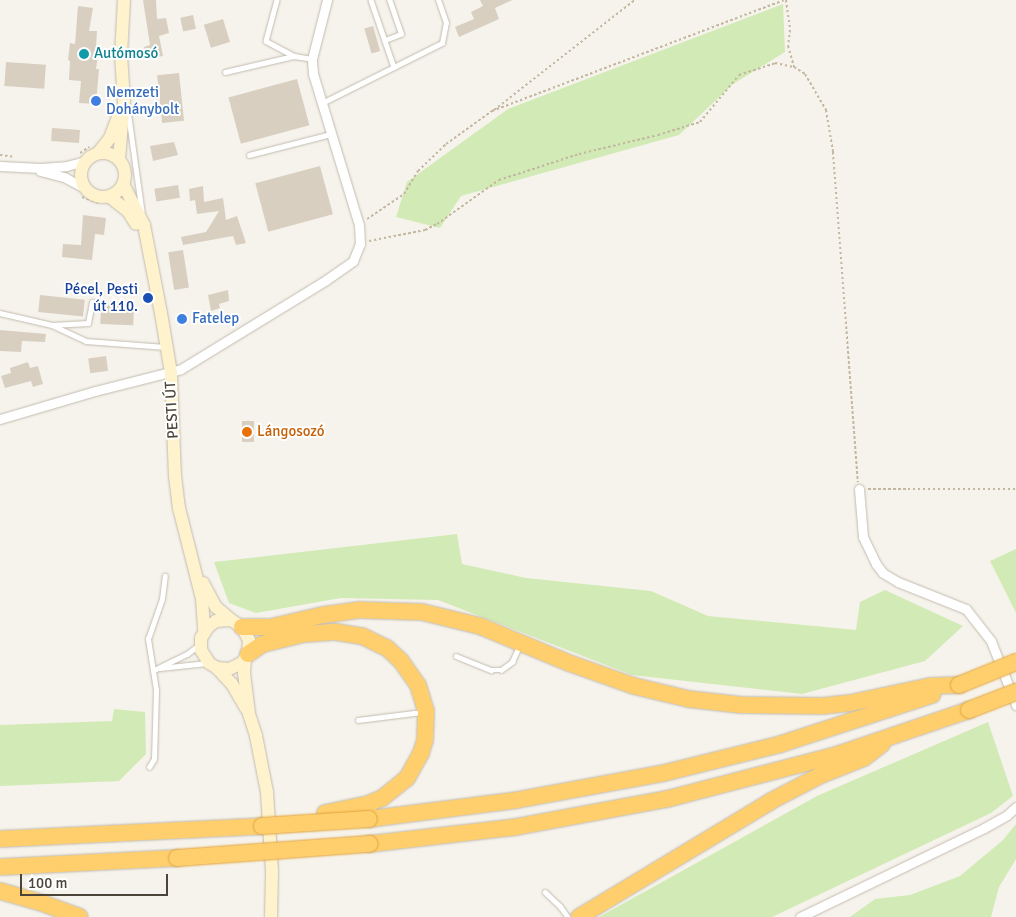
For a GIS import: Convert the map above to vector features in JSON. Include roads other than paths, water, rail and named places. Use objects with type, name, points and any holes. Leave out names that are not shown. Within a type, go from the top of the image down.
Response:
[{"type":"highway","points":[[236,624],[271,627],[342,612],[402,610],[464,621],[521,642],[569,663],[634,686],[688,699],[724,704],[767,707],[822,706],[850,703],[930,686],[959,685]]},
{"type":"highway","points":[[247,656],[263,644],[304,634],[336,632],[362,636],[387,648],[402,661],[418,686],[426,711],[425,740],[421,753],[407,778],[389,793],[368,804],[262,826]]},
{"type":"highway","points":[[0,838],[173,831],[370,819],[517,800],[664,773],[790,741],[959,685],[1016,662]]},
{"type":"highway","points":[[0,867],[177,858],[369,844],[516,827],[628,808],[785,769],[891,737],[1016,692]]},
{"type":"highway","points":[[579,917],[771,801],[821,775],[864,758],[891,737]]},
{"type":"highway","points":[[0,891],[80,917]]},
{"type":"main road","points":[[119,159],[124,100],[121,55],[124,0]]},
{"type":"main road","points":[[98,153],[113,155],[119,159],[126,173],[124,184],[109,201],[82,192],[81,174],[86,161],[98,153],[116,126],[124,100]]},
{"type":"main road","name":"PESTI ÚT","points":[[124,184],[144,225],[170,373],[175,476],[182,523],[193,563]]},
{"type":"main road","name":"PESTI ÚT","points":[[109,201],[121,204],[133,219],[149,258]]},
{"type":"main road","points":[[193,563],[216,607],[236,624],[249,640],[244,673],[249,714],[256,736],[267,792],[272,872],[271,914]]},
{"type":"main road","points":[[193,563],[204,611],[204,631],[200,644],[203,656],[232,684],[249,714]]},
{"type":"main road","points":[[204,631],[216,621],[236,624]]},
{"type":"main road","points":[[213,666],[235,667],[247,656]]},
{"type":"street","points":[[0,419],[95,391],[181,369],[326,280],[353,261],[360,244],[359,225],[313,74],[312,59],[327,0]]},
{"type":"street","points":[[0,166],[28,168],[66,166],[86,161]]},
{"type":"street","points":[[28,168],[64,177],[82,192]]},
{"type":"street","points":[[859,489],[863,537],[876,564],[883,573],[898,582],[966,609],[991,641],[1016,705]]},
{"type":"street","points":[[800,917],[984,828],[1007,815],[1016,807]]},
{"type":"lane","points":[[277,0],[266,41],[294,56],[312,59]]},
{"type":"lane","points":[[371,0],[394,67]]},
{"type":"lane","points":[[384,40],[401,34],[389,0]]},
{"type":"lane","points":[[322,103],[442,43],[446,23],[438,0]]},
{"type":"lane","points":[[225,72],[294,56]]},
{"type":"lane","points":[[124,100],[130,115],[144,225]]},
{"type":"lane","points":[[249,155],[331,134]]},
{"type":"lane","points":[[52,325],[88,323],[92,302]]},
{"type":"lane","points":[[0,313],[52,325],[86,341],[166,347]]},
{"type":"lane","points":[[149,767],[154,759],[155,747],[156,669],[148,639],[162,599],[165,576]]},
{"type":"lane","points":[[456,656],[491,670],[501,670],[512,662],[521,642]]},
{"type":"lane","points":[[156,669],[187,654],[200,644]]},
{"type":"lane","points":[[156,669],[213,666]]},
{"type":"lane","points":[[358,720],[426,711]]},
{"type":"lane","points":[[545,892],[560,906],[568,917]]},
{"type":"place","name":"Autómosó","points":[[84,54]]},
{"type":"place","name":"Nemzeti Dohánybolt","points":[[96,101]]},
{"type":"place","name":"Pécel, Pesti út 110.","points":[[148,298]]},
{"type":"place","name":"Fatelep","points":[[182,319]]},
{"type":"place","name":"Lángosozó","points":[[247,432]]}]
